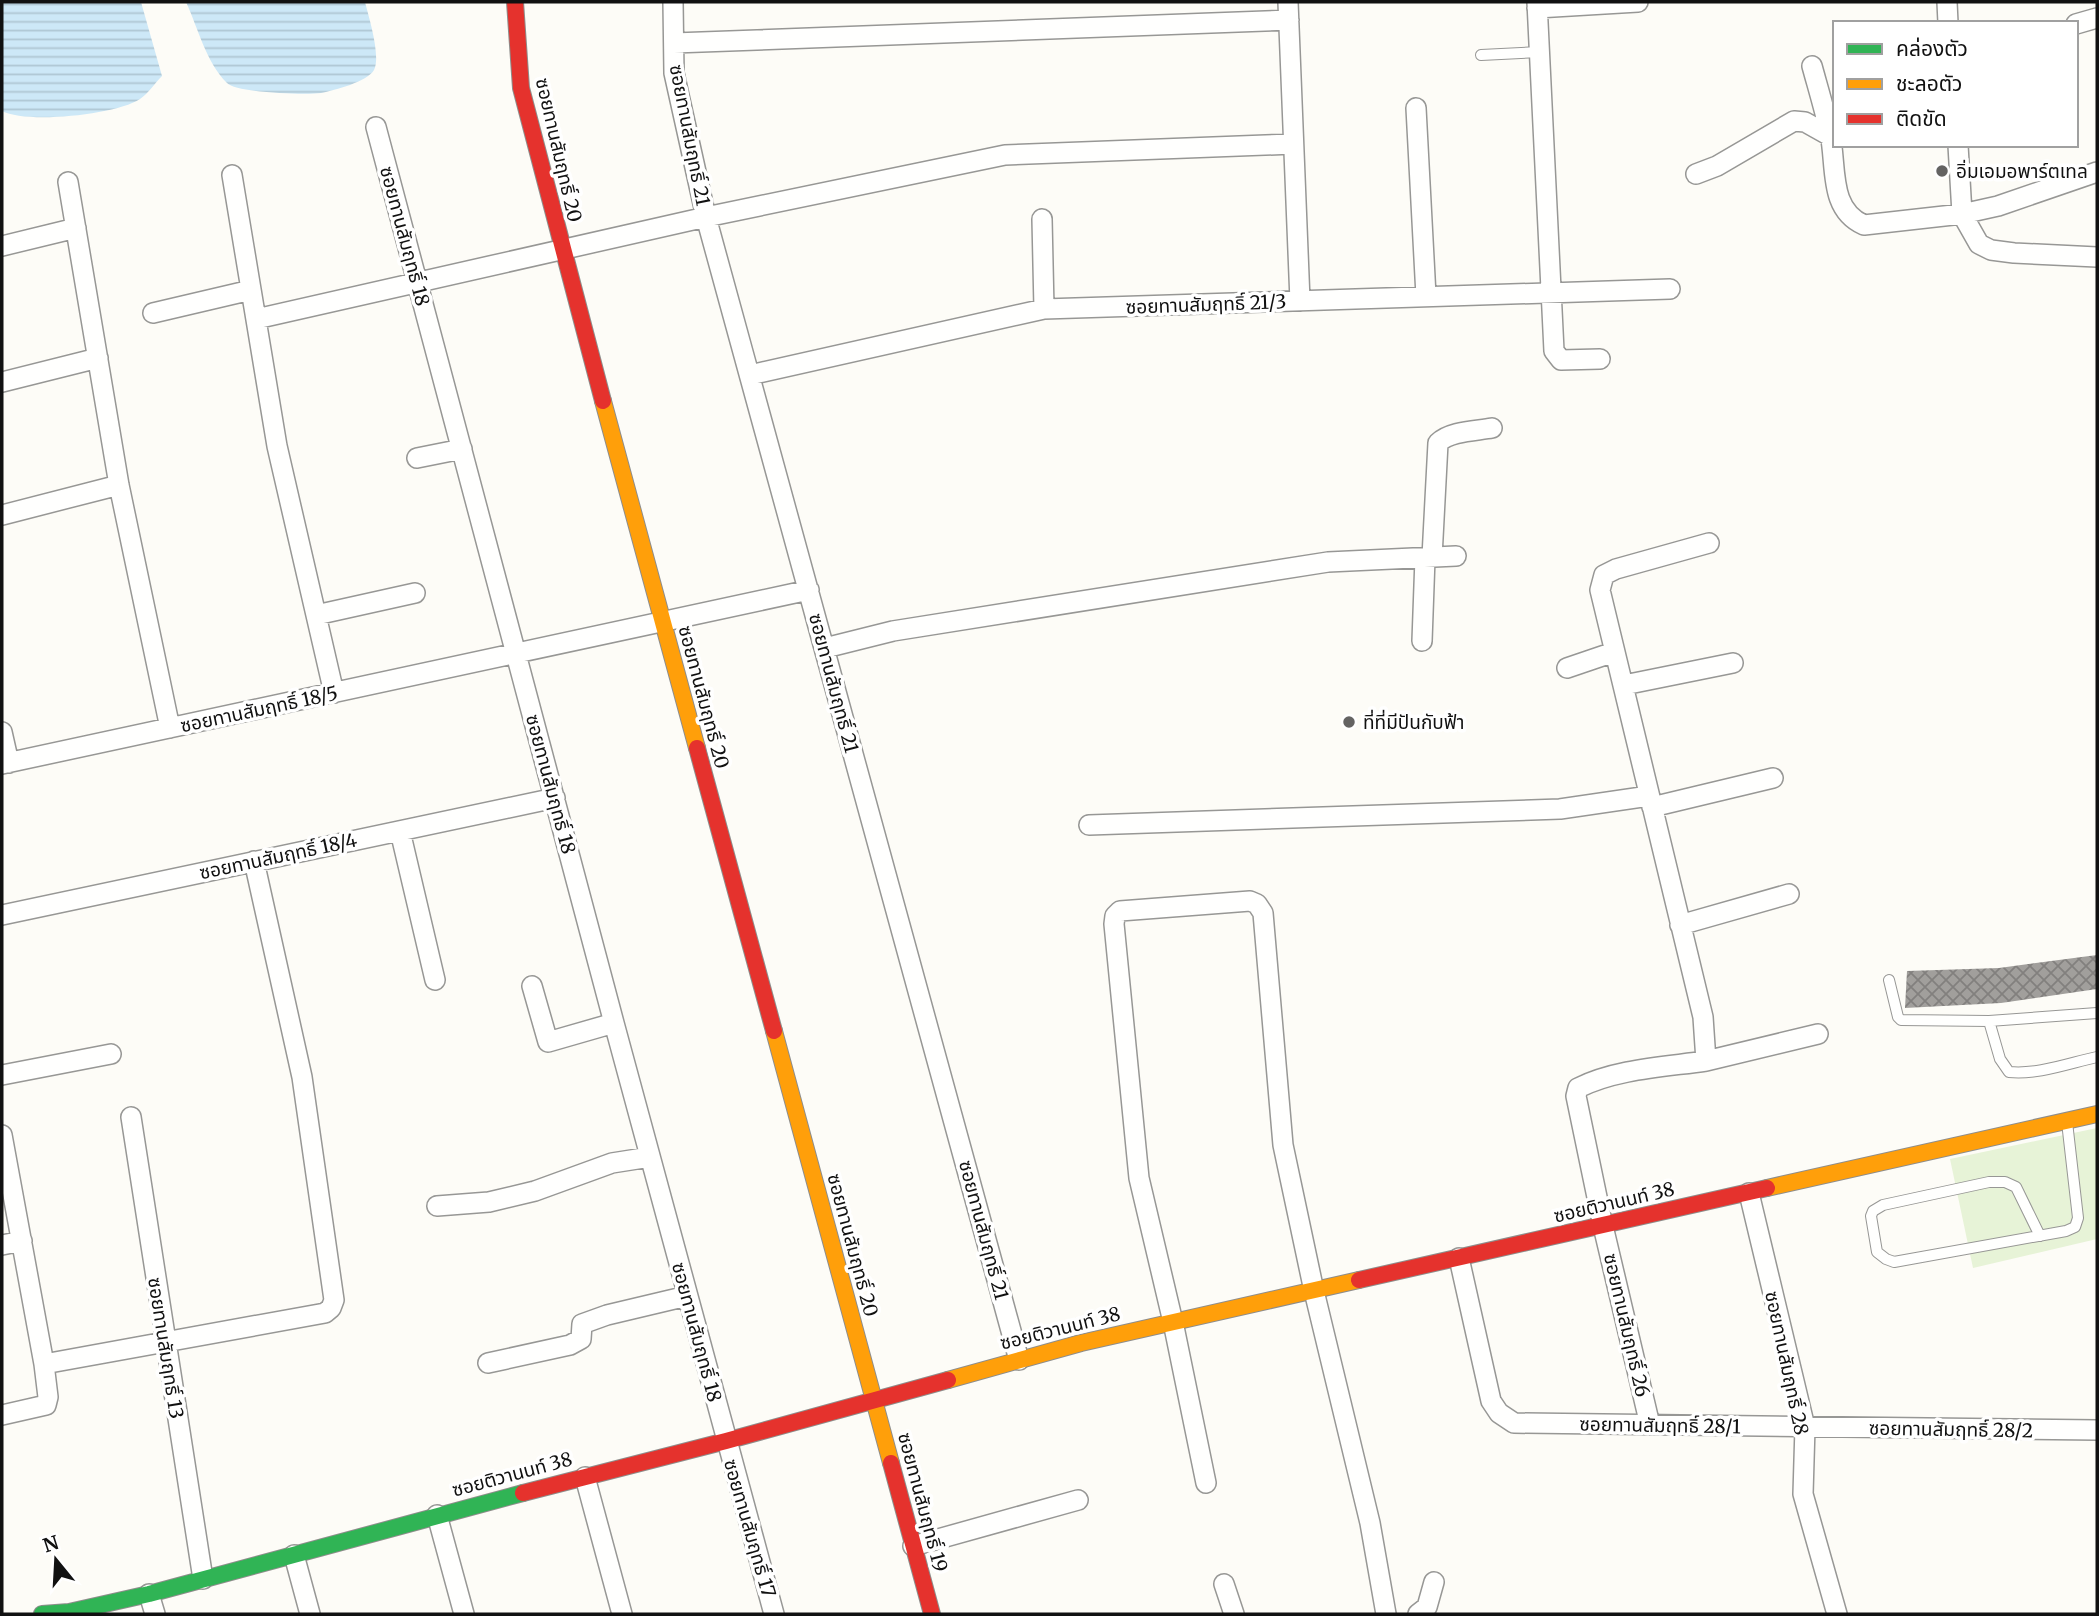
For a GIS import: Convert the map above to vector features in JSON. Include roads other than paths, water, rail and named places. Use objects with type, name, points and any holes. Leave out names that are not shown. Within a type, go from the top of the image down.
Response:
[{"type":"street","name":"ซอยทานสัมฤทธิ์ 20","points":[[515,2],[521,88],[562,249],[873,1400]]},
{"type":"street","name":"ซอยทานสัมฤทธิ์ 21","points":[[673,2],[674,73],[706,217],[1019,1360]]},
{"type":"street","points":[[1600,359],[1561,360],[1556,357],[1554,351],[1537,5],[1638,2]]},
{"type":"street","points":[[1947,2],[1948,21]]},
{"type":"street","points":[[674,43],[1288,11],[1300,301]]},
{"type":"street","points":[[2078,23],[2097,18]]},
{"type":"street","points":[[1812,66],[1830,136],[1833,181],[1853,220],[1864,225],[1962,214],[1998,206],[2097,172]]},
{"type":"street","points":[[1416,108],[1426,296]]},
{"type":"street","points":[[1696,174],[1717,166],[1794,121],[1805,122],[1830,136]]},
{"type":"street","name":"ซอยทานสัมฤทธิ์ 18","points":[[376,127],[726,1441]]},
{"type":"street","points":[[256,319],[706,217],[1005,155],[1293,144]]},
{"type":"street","points":[[1958,147],[1962,214],[1979,244],[1992,250],[2097,257]]},
{"type":"street","points":[[232,175],[277,446],[334,693]]},
{"type":"street","points":[[68,182],[119,485],[170,728]]},
{"type":"street","points":[[1042,219],[1044,309]]},
{"type":"street","points":[[2,246],[76,228]]},
{"type":"street","name":"ซอยทานสัมฤทธิ์ 21/3","points":[[750,375],[1044,309],[1670,289]]},
{"type":"street","points":[[153,313],[251,290]]},
{"type":"street","points":[[2,382],[98,358]]},
{"type":"street","points":[[1423,641],[1438,443],[1453,435],[1492,428]]},
{"type":"street","points":[[417,458],[462,449]]},
{"type":"street","points":[[2,515],[119,485]]},
{"type":"street","points":[[1709,543],[1604,575],[1600,590],[1703,1017],[1706,1061],[1818,1034]]},
{"type":"street","points":[[824,648],[893,631],[1328,562],[1456,556]]},
{"type":"street","name":"ซอยทานสัมฤทธิ์ 18/5","points":[[5,764],[809,590]]},
{"type":"street","points":[[316,615],[415,593]]},
{"type":"street","points":[[1567,667],[1614,652]]},
{"type":"street","points":[[1624,685],[1733,663]]},
{"type":"street","points":[[2,733],[5,764]]},
{"type":"street","points":[[1089,825],[1560,809],[1650,802],[1773,778]]},
{"type":"street","name":"ซอยทานสัมฤทธิ์ 18/4","points":[[2,915],[555,798]]},
{"type":"street","points":[[400,831],[435,980]]},
{"type":"street","points":[[44,1364],[325,1313],[331,1308],[334,1300],[302,1077],[254,862]]},
{"type":"street","points":[[1680,925],[1789,894]]},
{"type":"street","points":[[1206,1483],[1173,1322],[1139,1178],[1114,924],[1115,916],[1120,911],[1250,901],[1257,904],[1263,913],[1283,1145],[1314,1291],[1370,1523],[1387,1614]]},
{"type":"street","points":[[532,986],[548,1042],[614,1023]]},
{"type":"street","points":[[2,1075],[111,1054]]},
{"type":"street","name":"ซอยทานสัมฤทธิ์ 26","points":[[1650,1425],[1603,1226],[1576,1096],[1578,1088],[1588,1083],[1642,1069],[1706,1061]]},
{"type":"street","name":"ซอยติวานนท์ 38","points":[[42,1614],[69,1612],[149,1594],[726,1441],[1081,1343],[2097,1114]]},
{"type":"street","name":"ซอยทานสัมฤทธิ์ 13","points":[[131,1117],[203,1579]]},
{"type":"street","points":[[2,1135],[48,1397],[46,1405],[2,1415]]},
{"type":"street","points":[[437,1206],[489,1202],[536,1191],[612,1163],[650,1157]]},
{"type":"street","name":"ซอยทานสัมฤทธิ์ 28","points":[[1749,1193],[1805,1427],[1803,1494],[1837,1614]]},
{"type":"street","points":[[2,1245],[22,1241]]},
{"type":"street","name":"ซอยทานสัมฤทธิ์ 28/1","points":[[1459,1258],[1491,1401],[1499,1413],[1514,1423],[1805,1427]]},
{"type":"street","points":[[488,1363],[570,1345],[581,1339],[582,1324],[687,1296]]},
{"type":"street","name":"ซอยทานสัมฤทธิ์ 19","points":[[873,1400],[932,1614]]},
{"type":"street","name":"ซอยทานสัมฤทธิ์ 28/2","points":[[1805,1427],[2097,1430]]},
{"type":"street","name":"ซอยทานสัมฤทธิ์ 17","points":[[726,1441],[774,1614]]},
{"type":"street","points":[[585,1477],[622,1614]]},
{"type":"street","points":[[913,1546],[1078,1500]]},
{"type":"street","points":[[437,1516],[464,1614]]},
{"type":"street","points":[[294,1555],[310,1614]]},
{"type":"street","points":[[1418,1614],[1427,1606],[1434,1582]]},
{"type":"street","points":[[1224,1584],[1234,1614]]},
{"type":"street","points":[[149,1594],[155,1614]]},
{"type":"lane","points":[[1481,55],[1539,52]]},
{"type":"lane","points":[[1889,980],[1901,1020],[1989,1021],[2097,1013]]},
{"type":"lane","points":[[1989,1021],[2000,1059],[2008,1072],[2035,1071],[2097,1057]]},
{"type":"lane","points":[[2040,1237],[2016,1187],[2005,1182],[1989,1182],[1883,1205],[1872,1211],[1871,1216],[1877,1252],[1895,1262],[2040,1237],[2075,1227],[2078,1218],[2067,1121]]},
{"type":"water","points":[[2,2],[141,2],[162,76],[140,99],[112,109],[50,117],[14,115],[2,111]]},
{"type":"water","points":[[186,2],[365,2],[375,47],[374,70],[358,82],[321,93],[272,92],[233,86],[227,83],[213,65]]},
{"type":"place","name":"อิ่มเอมอพาร์ตเทล","points":[[1942,171]]},
{"type":"place","name":"ที่ที่มีปันกับฟ้า","points":[[1349,722]]}]
